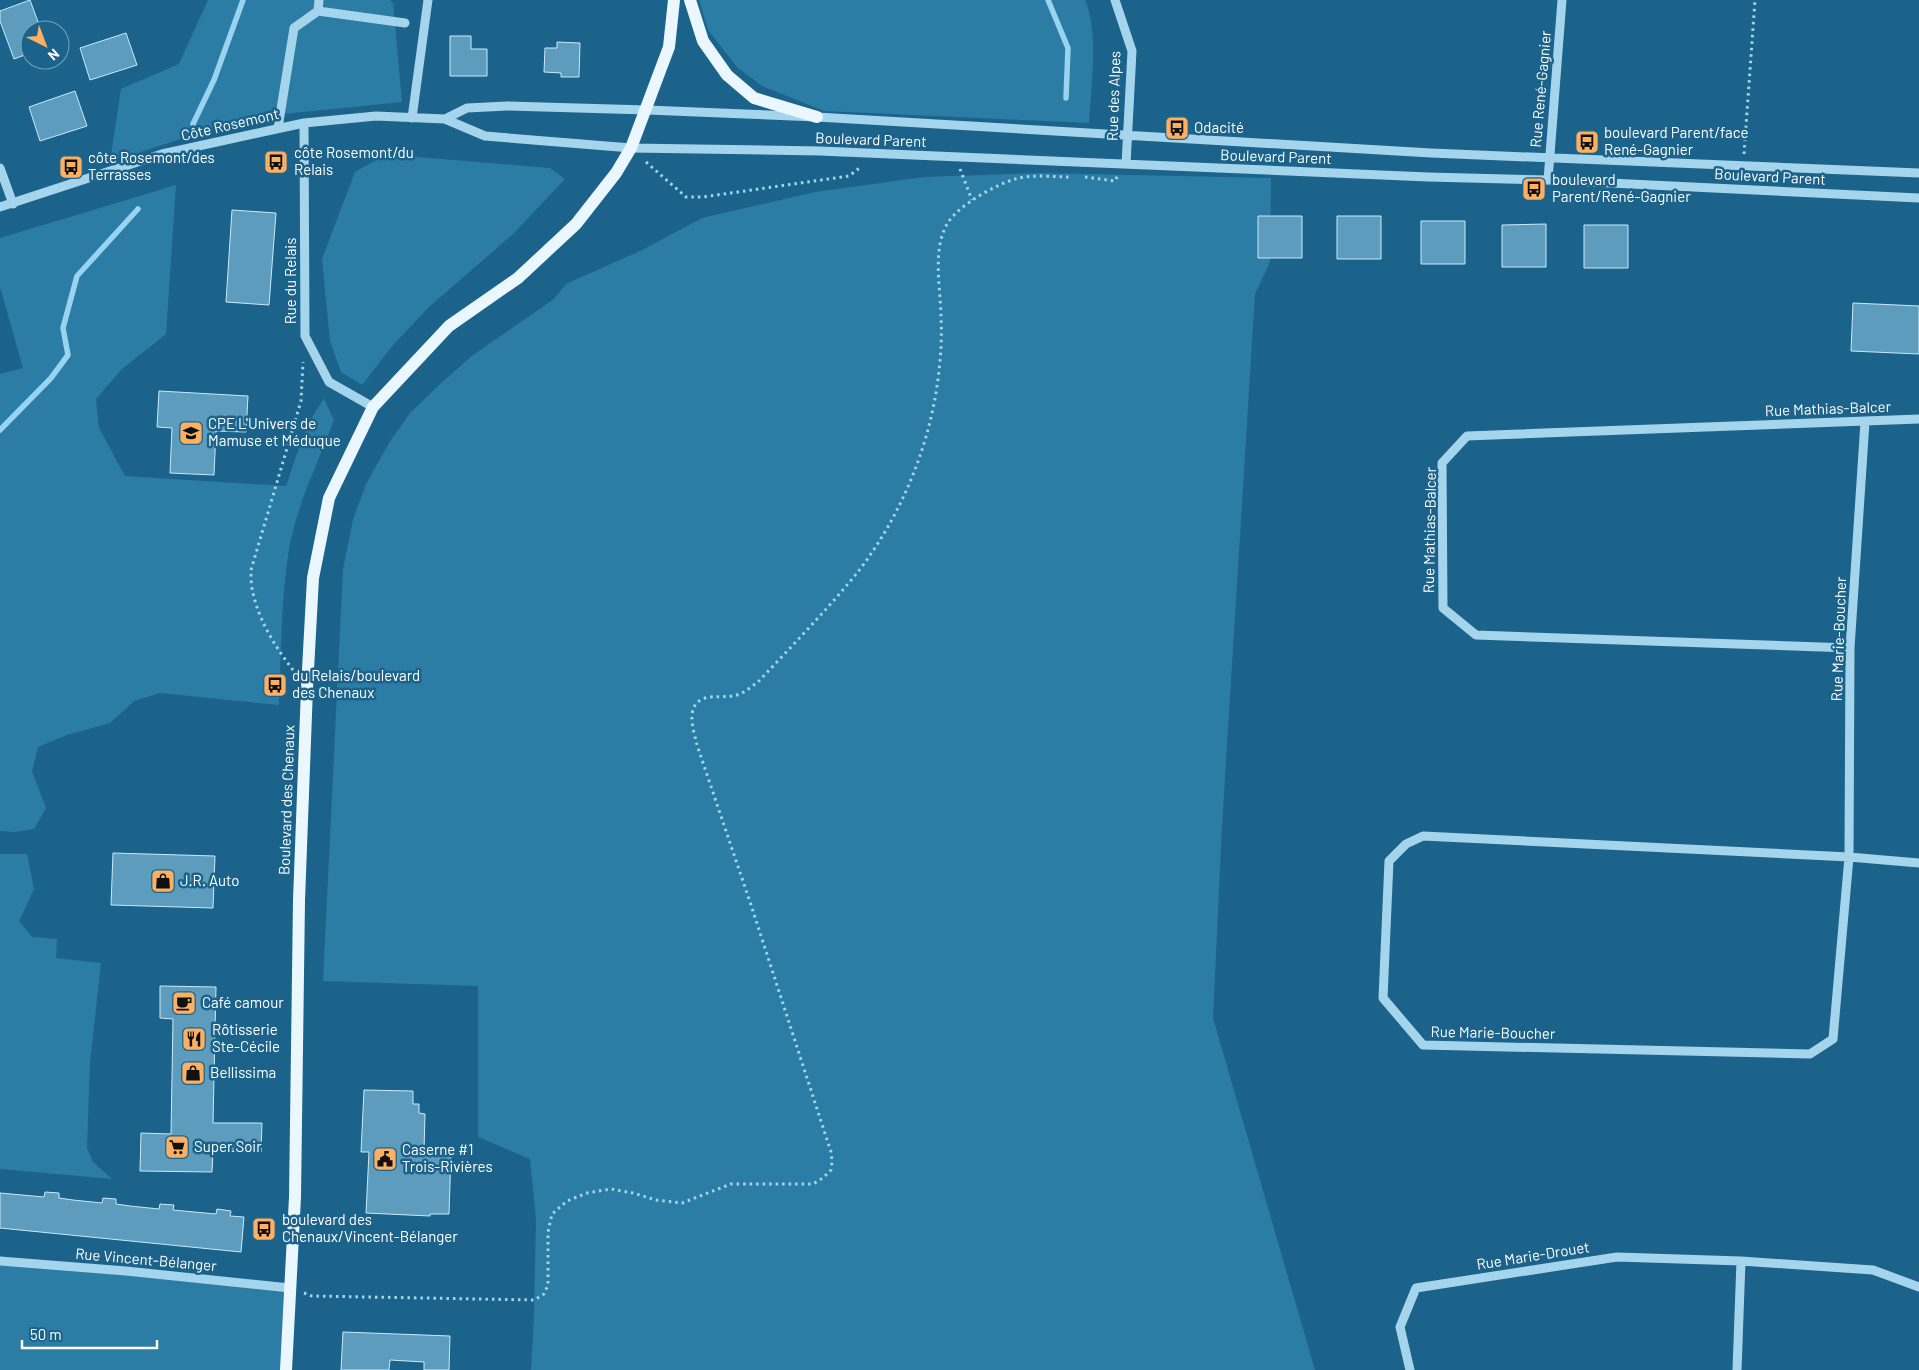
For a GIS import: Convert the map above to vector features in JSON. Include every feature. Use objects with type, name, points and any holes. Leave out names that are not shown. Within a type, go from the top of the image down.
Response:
[{"type":"main road","name":"Boulevard des Chenaux","points":[[286,1370],[295,1197],[299,900],[313,578],[329,498],[373,406],[449,326],[518,278],[576,224],[616,173],[631,148],[647,110],[669,47],[674,0]]},
{"type":"main road","points":[[690,0],[703,41],[727,75],[754,98],[817,117]]},
{"type":"street","points":[[318,11],[319,0]]},
{"type":"street","points":[[412,118],[428,0]]},
{"type":"street","name":"Rue des Alpes","points":[[1115,0],[1132,51],[1126,164]]},
{"type":"street","name":"Rue René-Gagnier","points":[[1548,180],[1562,0]]},
{"type":"street","points":[[278,128],[294,28],[318,11],[405,23]]},
{"type":"street","name":"Côte Rosemont","points":[[445,119],[467,108],[507,106],[647,110]]},
{"type":"street","name":"Boulevard Parent","points":[[647,110],[817,117],[1421,152],[1919,174]]},
{"type":"street","name":"Côte Rosemont","points":[[0,207],[162,154],[304,123],[376,116],[445,119],[485,136],[631,148]]},
{"type":"street","name":"Rue du Relais","points":[[304,123],[305,336],[329,382],[373,406]]},
{"type":"street","name":"Boulevard Parent","points":[[631,148],[956,157],[1428,177],[1548,180],[1919,198]]},
{"type":"street","points":[[0,168],[13,204]]},
{"type":"street","name":"Rue Mathias-Balcer","points":[[1850,648],[1476,636],[1443,608],[1442,463],[1467,436],[1919,419]]},
{"type":"street","name":"Rue Marie-Boucher","points":[[1866,422],[1850,648],[1849,857],[1833,1039],[1810,1054],[1423,1045],[1383,998],[1389,861],[1406,844],[1423,836],[1849,857],[1919,863]]},
{"type":"street","name":"Rue Marie-Drouet","points":[[1410,1370],[1400,1327],[1416,1288],[1616,1257],[1741,1261],[1873,1270],[1919,1287]]},
{"type":"street","name":"Rue Vincent-Bélanger","points":[[0,1261],[126,1271],[290,1288]]},
{"type":"street","points":[[1737,1370],[1741,1261]]},
{"type":"path","points":[[1744,165],[1755,0]]},
{"type":"path","points":[[631,148],[686,197],[703,197],[849,176],[877,154]]},
{"type":"path","points":[[956,157],[972,200]]},
{"type":"path","points":[[1082,177],[1115,181],[1126,164]]},
{"type":"path","points":[[290,1288],[312,1296],[534,1300],[544,1294],[548,1285],[548,1232],[552,1214],[567,1201],[587,1193],[611,1190],[634,1193],[656,1200],[682,1202],[731,1184],[813,1184],[823,1178],[830,1170],[832,1162],[828,1142],[697,745],[692,724],[692,711],[705,698],[742,693],[758,682],[853,578],[880,540],[899,506],[927,433],[939,372],[942,320],[939,250],[945,228],[950,220],[972,200],[1014,179],[1073,177]]},
{"type":"path","points":[[305,336],[301,401],[251,570],[253,593],[264,622],[280,652],[308,688]]},
{"type":"shaded area","points":[[208,0],[390,0],[393,3],[402,102],[245,118],[110,162],[121,89],[179,64]]},
{"type":"shaded area","points":[[699,0],[1085,0],[1092,28],[1093,44],[1089,123],[824,111],[762,86],[737,67],[708,30]]},
{"type":"shaded area","points":[[395,155],[550,168],[565,179],[513,234],[429,307],[393,345],[362,385],[341,372],[330,341],[322,259],[355,172],[380,158]]},
{"type":"shaded area","points":[[1040,173],[1271,178],[1270,262],[1255,294],[1222,826],[1213,1018],[1315,1370],[531,1370],[536,1219],[530,1159],[478,1137],[478,986],[323,981],[343,569],[353,520],[366,484],[389,443],[410,413],[473,355],[554,299],[566,284],[642,250],[702,218],[815,192],[924,177]]},
{"type":"shaded area","points":[[176,185],[166,334],[122,369],[96,399],[99,428],[125,476],[286,486],[306,430],[324,399],[334,420],[297,516],[286,568],[279,705],[160,693],[134,701],[110,723],[67,735],[38,747],[32,771],[46,808],[34,829],[15,832],[0,831],[0,374],[23,368],[0,287],[0,238]]},
{"type":"shaded area","points":[[0,854],[27,854],[34,889],[19,921],[32,937],[57,939],[56,958],[101,963],[90,1063],[87,1148],[93,1162],[112,1179],[0,1169]]},
{"type":"shaded area","points":[[0,1261],[290,1288],[286,1370],[0,1370]]},
{"type":"building","points":[[30,0],[37,20],[20,20],[20,57],[14,59],[0,21],[0,11]]},
{"type":"building","points":[[126,33],[137,65],[90,80],[80,48]]},
{"type":"building","points":[[450,36],[471,36],[471,49],[487,49],[487,76],[450,76]]},
{"type":"building","points":[[557,42],[580,43],[579,77],[561,77],[561,73],[544,72],[545,48],[557,48]]},
{"type":"building","points":[[75,91],[87,126],[40,141],[29,107]]},
{"type":"building","points":[[232,210],[276,213],[269,305],[226,302]]},
{"type":"building","points":[[1258,216],[1302,216],[1302,258],[1258,258]]},
{"type":"building","points":[[1337,216],[1381,216],[1381,259],[1337,259]]},
{"type":"building","points":[[1421,221],[1465,221],[1465,264],[1421,264]]},
{"type":"building","points":[[1546,224],[1546,267],[1502,267],[1502,225]]},
{"type":"building","points":[[1584,225],[1628,225],[1628,268],[1584,268]]},
{"type":"building","points":[[1853,303],[1919,306],[1919,354],[1851,351]]},
{"type":"building","name":"CPE L'Univers de Mamuse et Méduque","points":[[159,391],[248,396],[246,432],[216,431],[214,475],[170,473],[172,428],[157,427]]},
{"type":"building","name":"J.R. Auto","points":[[113,853],[215,856],[213,908],[111,905]]},
{"type":"building","points":[[160,986],[216,987],[213,1123],[262,1123],[261,1152],[213,1151],[212,1172],[140,1171],[141,1133],[171,1134],[173,1019],[160,1018]]},
{"type":"building","points":[[364,1090],[413,1091],[413,1104],[419,1104],[419,1113],[425,1114],[424,1151],[451,1152],[449,1214],[430,1214],[430,1216],[366,1213],[369,1152],[361,1152]]},
{"type":"building","points":[[45,1192],[59,1193],[59,1198],[102,1203],[103,1198],[116,1199],[116,1204],[159,1209],[160,1204],[174,1205],[173,1210],[216,1214],[217,1209],[231,1211],[230,1216],[244,1217],[241,1252],[0,1228],[0,1193],[44,1197]]},
{"type":"building","points":[[343,1332],[450,1336],[449,1370],[424,1370],[424,1362],[390,1360],[389,1370],[341,1370]]},
{"type":"waterway","points":[[193,124],[214,80],[243,0]]},
{"type":"waterway","points":[[1048,0],[1068,48],[1066,98]]},
{"type":"waterway","points":[[0,430],[51,378],[68,355],[63,328],[77,276],[138,209]]},
{"type":"place","name":"Odacité","points":[[1177,128]]},
{"type":"place","name":"boulevard Parent/face René-Gagnier","points":[[1587,142]]},
{"type":"place","name":"côte Rosemont/du Relais","points":[[276,162]]},
{"type":"place","name":"côte Rosemont/des Terrasses","points":[[71,167]]},
{"type":"place","name":"boulevard Parent/René-Gagnier","points":[[1534,189]]},
{"type":"place","name":"CPE L'Univers de Mamuse et Méduque","points":[[191,433]]},
{"type":"place","name":"du Relais/boulevard des Chenaux","points":[[275,685]]},
{"type":"place","name":"J.R. Auto","points":[[163,881]]},
{"type":"place","name":"Café camour","points":[[184,1003]]},
{"type":"place","name":"Rôtisserie Ste-Cécile","points":[[194,1039]]},
{"type":"place","name":"Bellissima","points":[[193,1073]]},
{"type":"place","name":"Super Soir","points":[[177,1147]]},
{"type":"place","name":"Caserne #1 Trois-Rivières","points":[[385,1159]]},
{"type":"place","name":"boulevard des Chenaux/Vincent-Bélanger","points":[[264,1229]]}]
